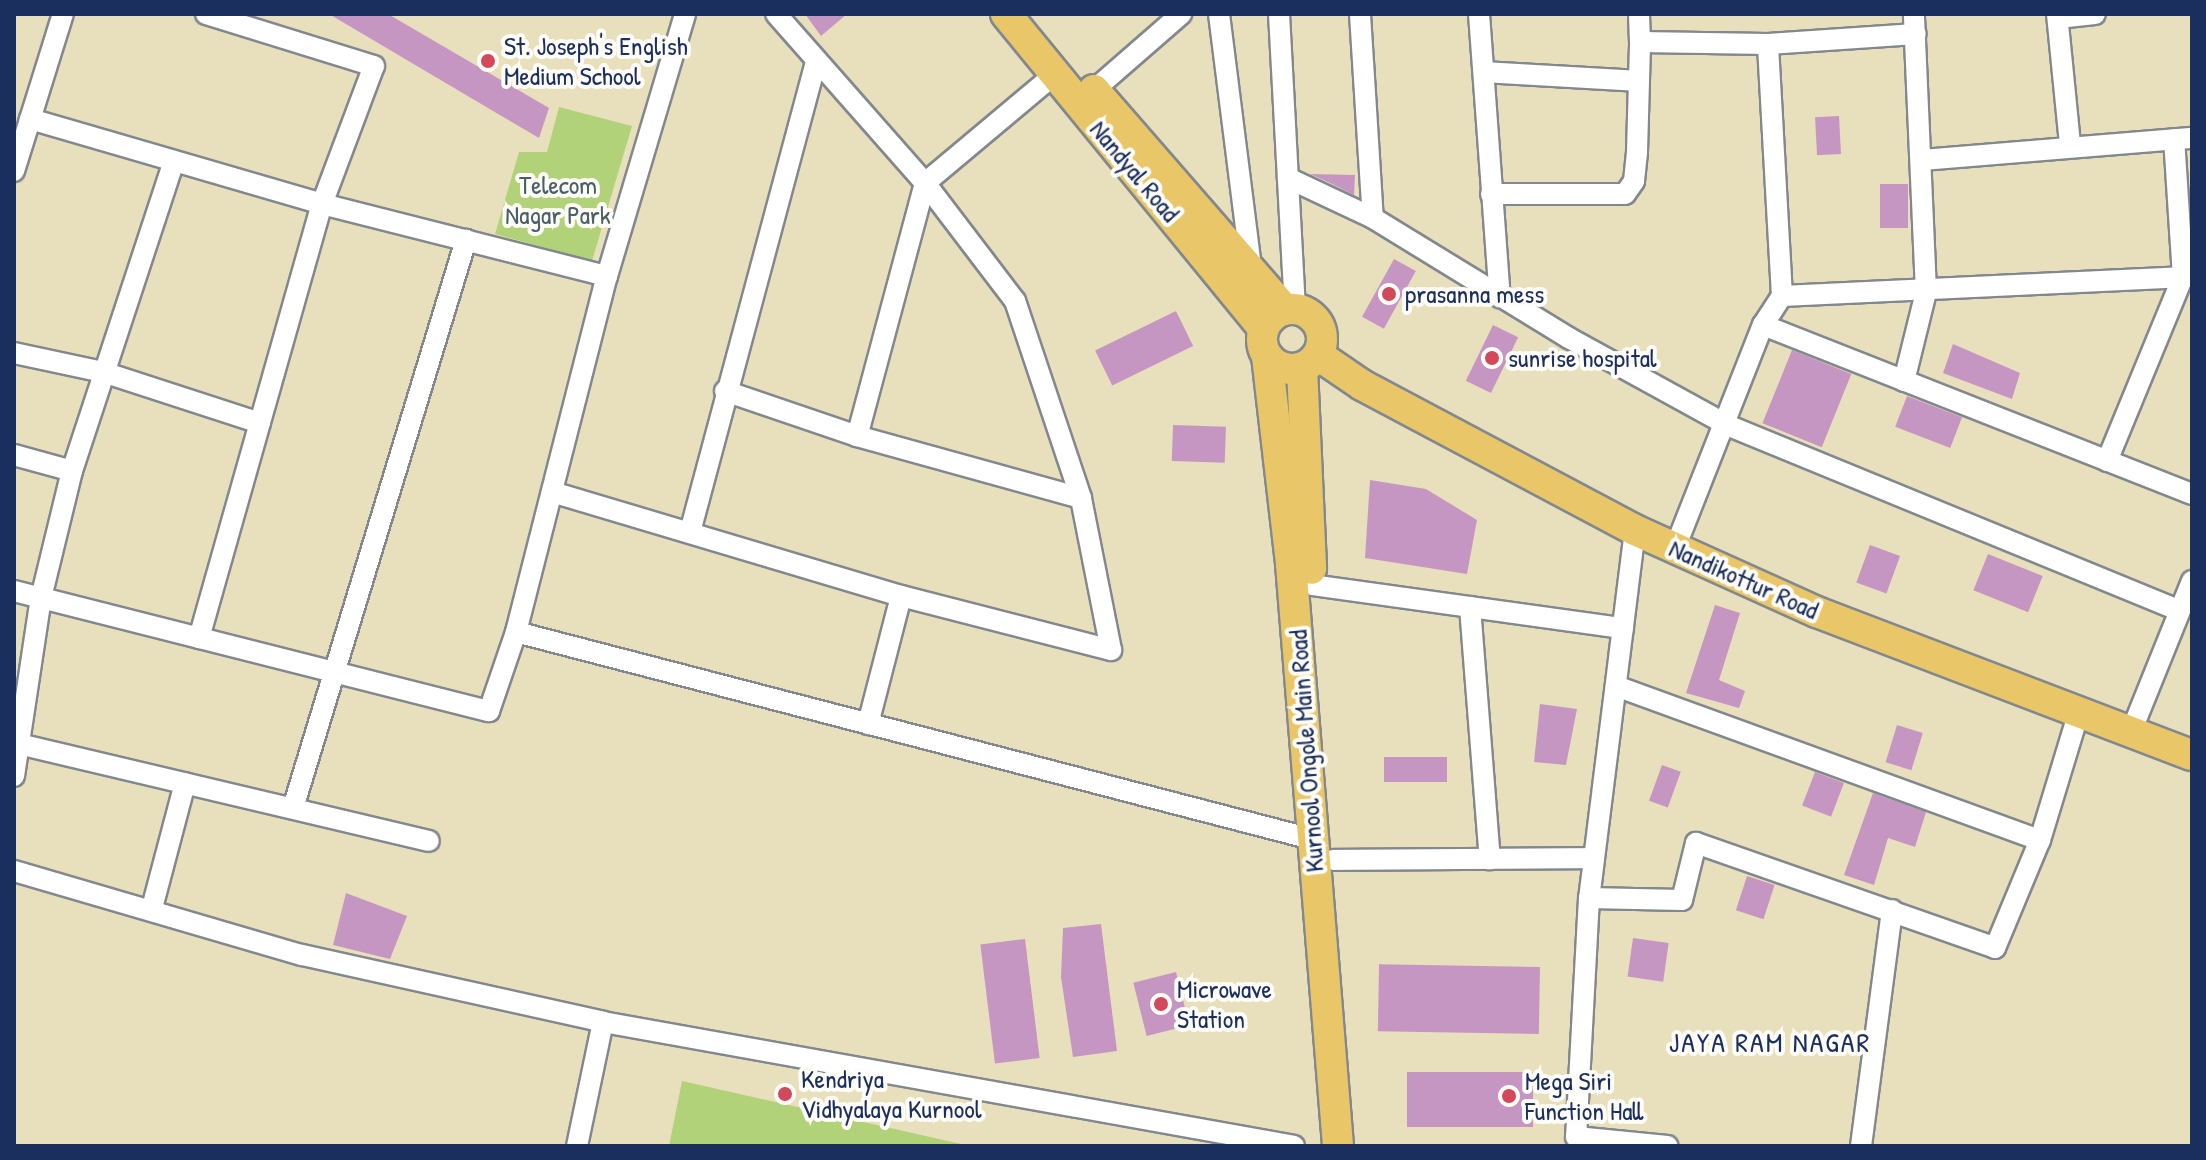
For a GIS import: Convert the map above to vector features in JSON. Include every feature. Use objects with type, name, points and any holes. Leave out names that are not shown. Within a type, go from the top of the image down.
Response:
[{"type":"main road","name":"Nandyal Road","points":[[1006,14],[1277,326]]},
{"type":"main road","name":"Nandyal Road","points":[[1033,14],[1094,90],[1251,268],[1277,326]]},
{"type":"main road","name":"Kurnool Ongole Main Road","points":[[1338,1146],[1322,850],[1312,585],[1310,362],[1319,326],[1277,326],[1291,564],[1322,850],[1353,1146]]},
{"type":"main road","name":"Nandikottur Road","points":[[1277,326],[1282,368],[1310,362],[1362,385],[1635,530],[1817,612],[2192,755]]},
{"type":"street","points":[[14,171],[63,14]]},
{"type":"street","points":[[199,638],[322,204],[374,66],[206,14]]},
{"type":"street","points":[[14,591],[489,711],[516,632],[607,276],[685,14]]},
{"type":"street","points":[[552,492],[901,596],[1111,650],[1081,498],[1015,301],[925,183],[776,14]]},
{"type":"street","points":[[1094,90],[1181,14]]},
{"type":"street","points":[[1277,326],[1288,178],[1279,14]]},
{"type":"street","points":[[1360,14],[1373,218]]},
{"type":"street","points":[[1479,14],[1500,297]]},
{"type":"street","points":[[1491,194],[1625,194],[1634,181],[1639,14]]},
{"type":"street","points":[[2070,145],[2057,16],[2095,14]]},
{"type":"street","points":[[1216,19],[1251,268]]},
{"type":"street","points":[[1640,42],[1768,44],[1915,24],[1923,160],[1926,292],[1904,381]]},
{"type":"street","points":[[1675,548],[1727,425],[1763,325],[1782,296],[1768,44]]},
{"type":"street","points":[[690,532],[725,391],[816,61]]},
{"type":"street","points":[[1484,72],[1639,81]]},
{"type":"street","points":[[857,436],[925,183],[1055,74]]},
{"type":"street","points":[[30,119],[322,204],[607,276]]},
{"type":"street","points":[[1923,160],[2070,145],[2183,138],[2188,277],[2107,461]]},
{"type":"street","points":[[14,776],[41,598],[72,471],[174,161]]},
{"type":"street","points":[[1288,178],[1373,218],[1500,297],[1727,425],[2179,610]]},
{"type":"street","points":[[293,808],[337,673],[466,240]]},
{"type":"street","points":[[1782,296],[1926,292],[2188,277]]},
{"type":"street","points":[[1763,325],[2192,494]]},
{"type":"street","points":[[14,353],[103,372],[260,423]]},
{"type":"street","points":[[725,391],[857,436],[1081,498]]},
{"type":"street","points":[[14,455],[72,471]]},
{"type":"street","points":[[1635,530],[1589,898],[1576,1137],[1668,1146]]},
{"type":"street","points":[[2131,732],[2192,581]]},
{"type":"street","points":[[1312,585],[1623,628]]},
{"type":"street","points":[[868,724],[901,596]]},
{"type":"street","points":[[1470,607],[1490,859]]},
{"type":"street","points":[[516,632],[868,724],[1322,850],[1490,859],[1594,858]]},
{"type":"street","points":[[1616,686],[2040,840]]},
{"type":"street","points":[[1589,898],[1682,900],[1696,843],[1995,948],[2040,840],[2079,712]]},
{"type":"street","points":[[19,744],[429,841]]},
{"type":"street","points":[[152,908],[185,783]]},
{"type":"street","points":[[14,871],[152,908],[302,955],[603,1022],[1294,1146]]},
{"type":"street","points":[[1861,1146],[1892,910]]},
{"type":"street","points":[[577,1146],[603,1022]]},
{"type":"green space","name":"Telecom Nagar Park","points":[[559,107],[632,126],[592,261],[495,234],[519,152],[547,152]]},
{"type":"green space","points":[[682,1081],[970,1146],[669,1146]]},
{"type":"building","points":[[329,14],[388,14],[549,108],[539,138]]},
{"type":"building","points":[[805,14],[847,14],[821,36]]},
{"type":"building","points":[[1839,116],[1841,154],[1817,155],[1815,117]]},
{"type":"building","points":[[1310,174],[1355,175],[1354,195],[1330,183]]},
{"type":"building","points":[[1880,184],[1908,184],[1908,228],[1880,228]]},
{"type":"building","name":"prasanna mess","points":[[1394,259],[1416,271],[1384,329],[1362,317]]},
{"type":"building","points":[[1176,311],[1193,346],[1112,386],[1095,350]]},
{"type":"building","name":"sunrise hospital","points":[[1493,325],[1518,337],[1491,393],[1466,381]]},
{"type":"building","points":[[1953,344],[2020,373],[2012,399],[1943,373]]},
{"type":"building","points":[[1792,350],[1851,374],[1822,447],[1762,423]]},
{"type":"building","points":[[1907,396],[1962,417],[1950,448],[1895,427]]},
{"type":"building","points":[[1173,425],[1226,427],[1225,463],[1172,461]]},
{"type":"building","points":[[1370,480],[1426,489],[1477,520],[1467,574],[1365,558]]},
{"type":"building","points":[[1870,545],[1900,556],[1886,594],[1856,583]]},
{"type":"building","points":[[1988,554],[2043,576],[2028,612],[1973,590]]},
{"type":"building","points":[[1715,605],[1740,613],[1719,680],[1745,691],[1739,708],[1686,693]]},
{"type":"building","points":[[1540,704],[1577,709],[1566,765],[1534,762]]},
{"type":"building","points":[[1897,725],[1923,733],[1911,770],[1886,762]]},
{"type":"building","points":[[1384,757],[1447,757],[1447,782],[1384,782]]},
{"type":"building","points":[[1662,765],[1681,772],[1668,808],[1649,801]]},
{"type":"building","points":[[1815,772],[1844,783],[1831,817],[1802,806]]},
{"type":"building","points":[[1873,793],[1926,812],[1915,847],[1888,838],[1874,885],[1844,875]]},
{"type":"building","points":[[1747,876],[1775,885],[1763,919],[1736,910]]},
{"type":"building","points":[[346,893],[407,916],[390,959],[333,945]]},
{"type":"building","points":[[1101,924],[1117,1051],[1073,1057],[1061,977],[1063,928]]},
{"type":"building","points":[[1633,938],[1669,943],[1663,982],[1628,977]]},
{"type":"building","points":[[1025,939],[1040,1058],[995,1064],[980,944]]},
{"type":"building","points":[[1379,964],[1540,967],[1539,1034],[1378,1031]]},
{"type":"building","name":"Microwave Station","points":[[1176,972],[1189,1025],[1147,1036],[1133,983]]},
{"type":"building","points":[[1407,1072],[1533,1072],[1533,1127],[1407,1127]]},
{"type":"place","name":"St. Joseph's English Medium School","points":[[488,61]]},
{"type":"place","name":"prasanna mess","points":[[1389,294]]},
{"type":"place","name":"sunrise hospital","points":[[1492,358]]},
{"type":"place","name":"Microwave Station","points":[[1161,1004]]},
{"type":"place","name":"Kendriya Vidhyalaya Kurnool","points":[[785,1094]]},
{"type":"place","name":"Mega Siri Function Hall","points":[[1509,1096]]},
{"type":"district","name":"JAYA RAM NAGAR","points":[[1770,1042]]}]
